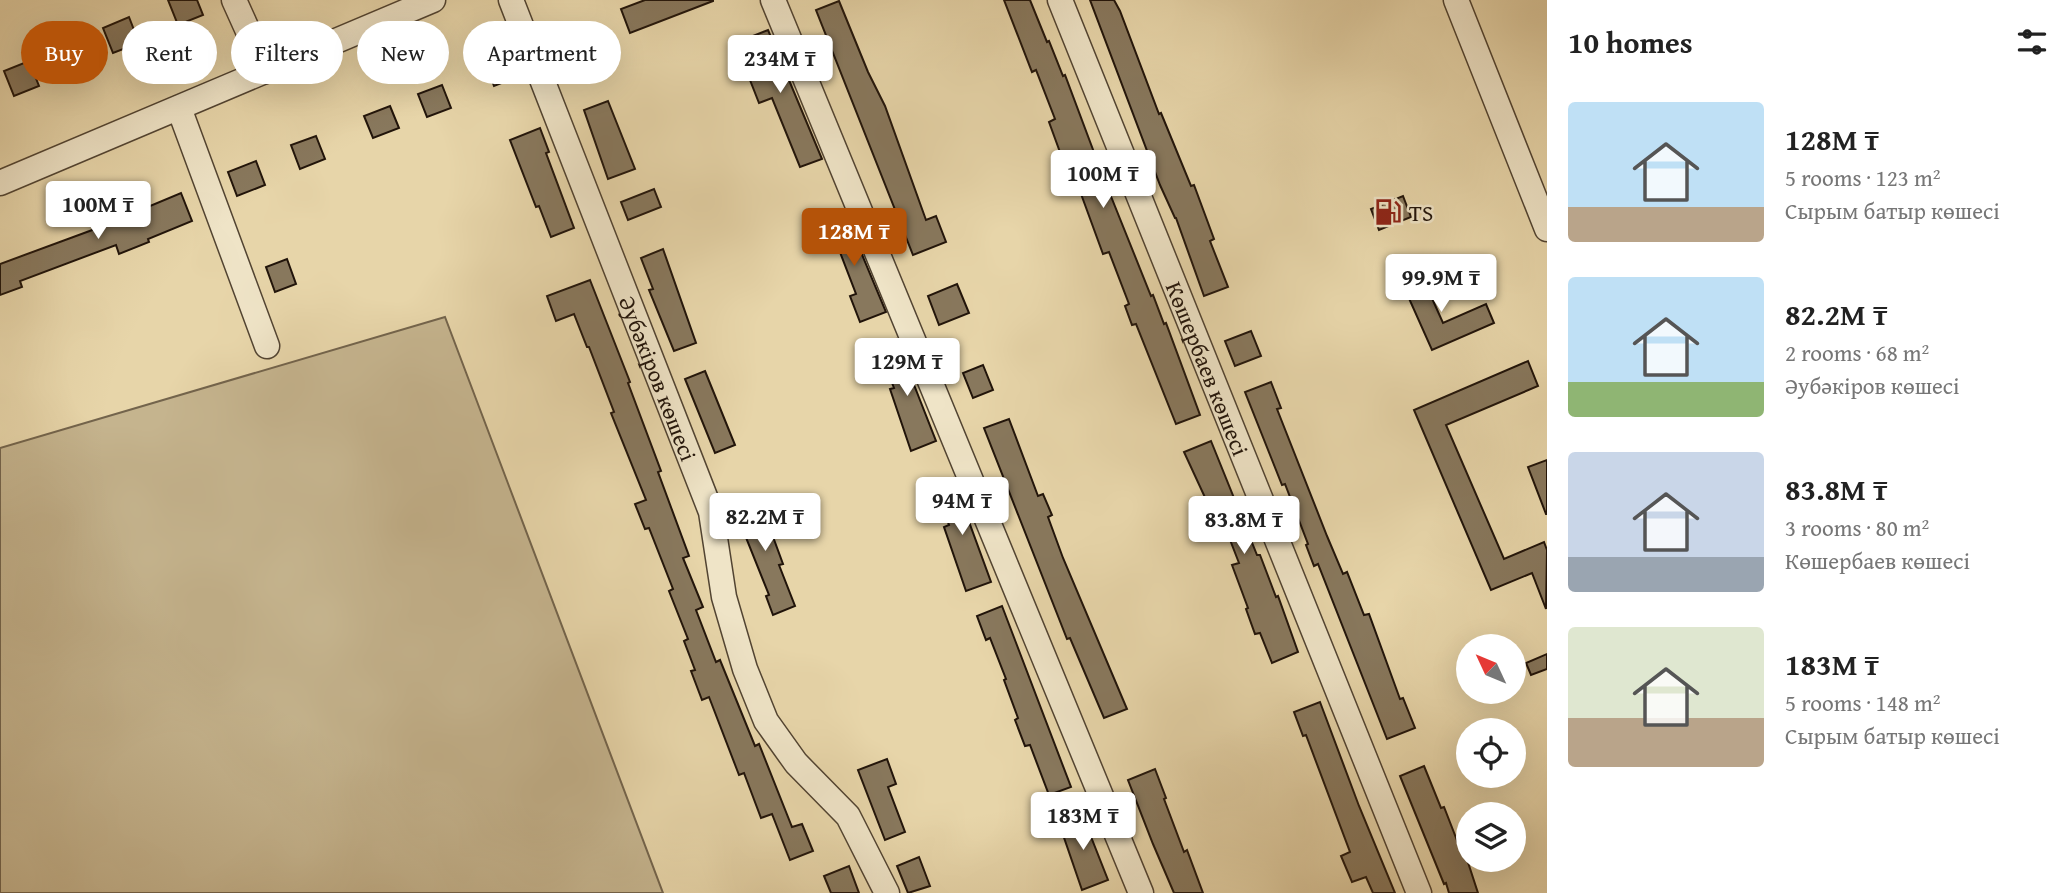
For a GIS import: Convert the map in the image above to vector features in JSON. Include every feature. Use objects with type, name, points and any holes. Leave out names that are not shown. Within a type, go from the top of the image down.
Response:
[{"type":"street","points":[[234,0],[243,21]]},
{"type":"street","points":[[343,38],[433,0]]},
{"type":"street","name":"Әубәкіров көшесі","points":[[511,0],[711,512],[724,597],[745,669],[766,721],[796,763],[848,816],[887,893]]},
{"type":"street","points":[[773,0],[1141,893]]},
{"type":"street","name":"Көшербаев көшесі","points":[[1060,0],[1419,893]]},
{"type":"street","points":[[1456,0],[1547,229]]},
{"type":"street","points":[[0,183],[235,84]]},
{"type":"street","points":[[179,108],[267,346]]},
{"type":"shaded area","points":[[445,317],[663,893],[0,893],[0,448]]},
{"type":"building","points":[[168,0],[197,0],[203,15],[188,21],[176,21]]},
{"type":"building","points":[[645,0],[713,1],[630,33],[621,9]]},
{"type":"building","points":[[1004,0],[1030,0],[1047,42],[1049,41],[1063,76],[1065,75],[1151,296],[1153,295],[1164,324],[1166,323],[1200,415],[1176,424],[1136,324],[1132,325],[1125,306],[1129,304],[1109,252],[1103,254],[1077,183],[1072,185],[1049,122],[1055,119],[1036,70],[1032,72]]},
{"type":"building","points":[[1090,0],[1114,0],[1120,11],[1159,114],[1161,113],[1191,186],[1194,185],[1214,239],[1210,241],[1228,287],[1204,296]]},
{"type":"building","points":[[839,1],[885,106],[926,220],[936,216],[946,242],[913,255],[816,10]]},
{"type":"building","points":[[129,17],[131,21],[122,21],[122,50],[113,53],[108,40],[108,26]]},
{"type":"building","points":[[768,30],[822,159],[800,167],[772,98],[759,103],[750,80],[754,78],[740,41]]},
{"type":"building","points":[[21,64],[21,84],[39,86],[14,96],[4,71]]},
{"type":"building","points":[[442,85],[451,108],[427,117],[418,94]]},
{"type":"building","points":[[608,101],[635,169],[608,179],[584,110]]},
{"type":"building","points":[[390,106],[399,128],[373,138],[364,116]]},
{"type":"building","points":[[540,128],[549,152],[546,153],[574,228],[551,237],[539,206],[536,207],[510,140]]},
{"type":"building","points":[[316,136],[325,159],[300,169],[291,145]]},
{"type":"building","points":[[256,161],[265,185],[237,196],[228,172]]},
{"type":"building","points":[[654,189],[661,207],[628,220],[621,202]]},
{"type":"building","points":[[181,193],[192,221],[119,254],[116,245],[20,281],[22,287],[0,295],[0,264],[95,229]]},
{"type":"building","points":[[1403,196],[1411,217],[1379,230],[1371,209]]},
{"type":"building","points":[[845,214],[886,312],[860,322],[850,296],[856,294],[838,247],[830,250],[820,224]]},
{"type":"building","points":[[663,249],[696,343],[674,351],[649,290],[653,289],[641,258]]},
{"type":"building","points":[[287,259],[296,284],[275,292],[266,267]]},
{"type":"building","points":[[1418,267],[1443,323],[1486,304],[1494,323],[1432,350],[1399,276]]},
{"type":"building","points":[[590,280],[661,471],[658,472],[689,556],[683,558],[703,607],[696,610],[716,662],[720,660],[755,746],[759,744],[792,827],[802,824],[813,851],[790,860],[772,814],[761,818],[744,773],[739,775],[709,697],[702,700],[684,641],[688,639],[669,591],[673,589],[649,528],[645,529],[635,504],[646,500],[611,413],[614,412],[589,347],[574,314],[556,321],[547,296]]},
{"type":"building","points":[[957,284],[969,313],[939,325],[928,296]]},
{"type":"building","points":[[1251,331],[1261,356],[1235,366],[1225,341]]},
{"type":"building","points":[[896,339],[936,441],[911,451],[890,389],[894,388],[878,346]]},
{"type":"building","points":[[1528,361],[1538,386],[1446,425],[1504,559],[1544,542],[1547,550],[1546,609],[1532,573],[1491,590],[1414,410]]},
{"type":"building","points":[[983,365],[993,390],[973,398],[963,373]]},
{"type":"building","points":[[705,371],[735,445],[715,453],[685,379]]},
{"type":"building","points":[[1271,382],[1281,408],[1277,409],[1327,536],[1343,574],[1347,572],[1364,615],[1369,614],[1400,699],[1403,698],[1415,728],[1387,739],[1318,564],[1314,566],[1285,484],[1282,485],[1245,392]]},
{"type":"building","points":[[1009,419],[1038,496],[1043,494],[1052,515],[1048,517],[1063,558],[1127,709],[1104,718],[1070,638],[1067,639],[984,428]]},
{"type":"building","points":[[1211,441],[1257,555],[1260,555],[1276,597],[1278,596],[1298,652],[1272,663],[1260,633],[1255,634],[1246,609],[1248,608],[1232,565],[1239,563],[1215,501],[1208,504],[1184,452]]},
{"type":"building","points":[[1547,460],[1547,514],[1546,514],[1528,467]]},
{"type":"building","points":[[953,478],[991,582],[966,591],[944,527],[949,525],[934,486]]},
{"type":"building","points":[[758,496],[795,606],[773,615],[766,596],[769,595],[733,505]]},
{"type":"building","points":[[1002,606],[1071,787],[1049,795],[1030,745],[1025,746],[1015,720],[1018,718],[1004,680],[1006,679],[990,638],[986,640],[977,616]]},
{"type":"building","points":[[1547,654],[1547,669],[1531,675],[1526,663]]},
{"type":"building","points":[[1320,702],[1395,893],[1373,893],[1366,877],[1352,882],[1341,856],[1350,852],[1306,735],[1303,736],[1294,712]]},
{"type":"building","points":[[887,759],[896,784],[888,787],[905,832],[885,840],[858,770]]},
{"type":"building","points":[[1424,766],[1456,838],[1456,872],[1471,872],[1478,893],[1449,893],[1400,776]]},
{"type":"building","points":[[1155,769],[1184,852],[1187,850],[1203,893],[1174,893],[1128,780]]},
{"type":"building","points":[[1082,814],[1108,880],[1082,890],[1059,823]]},
{"type":"building","points":[[919,857],[930,886],[908,893],[897,866]]},
{"type":"building","points":[[849,866],[859,893],[831,893],[824,876]]},
{"type":"place","name":"TS","points":[[1388,212]]}]
